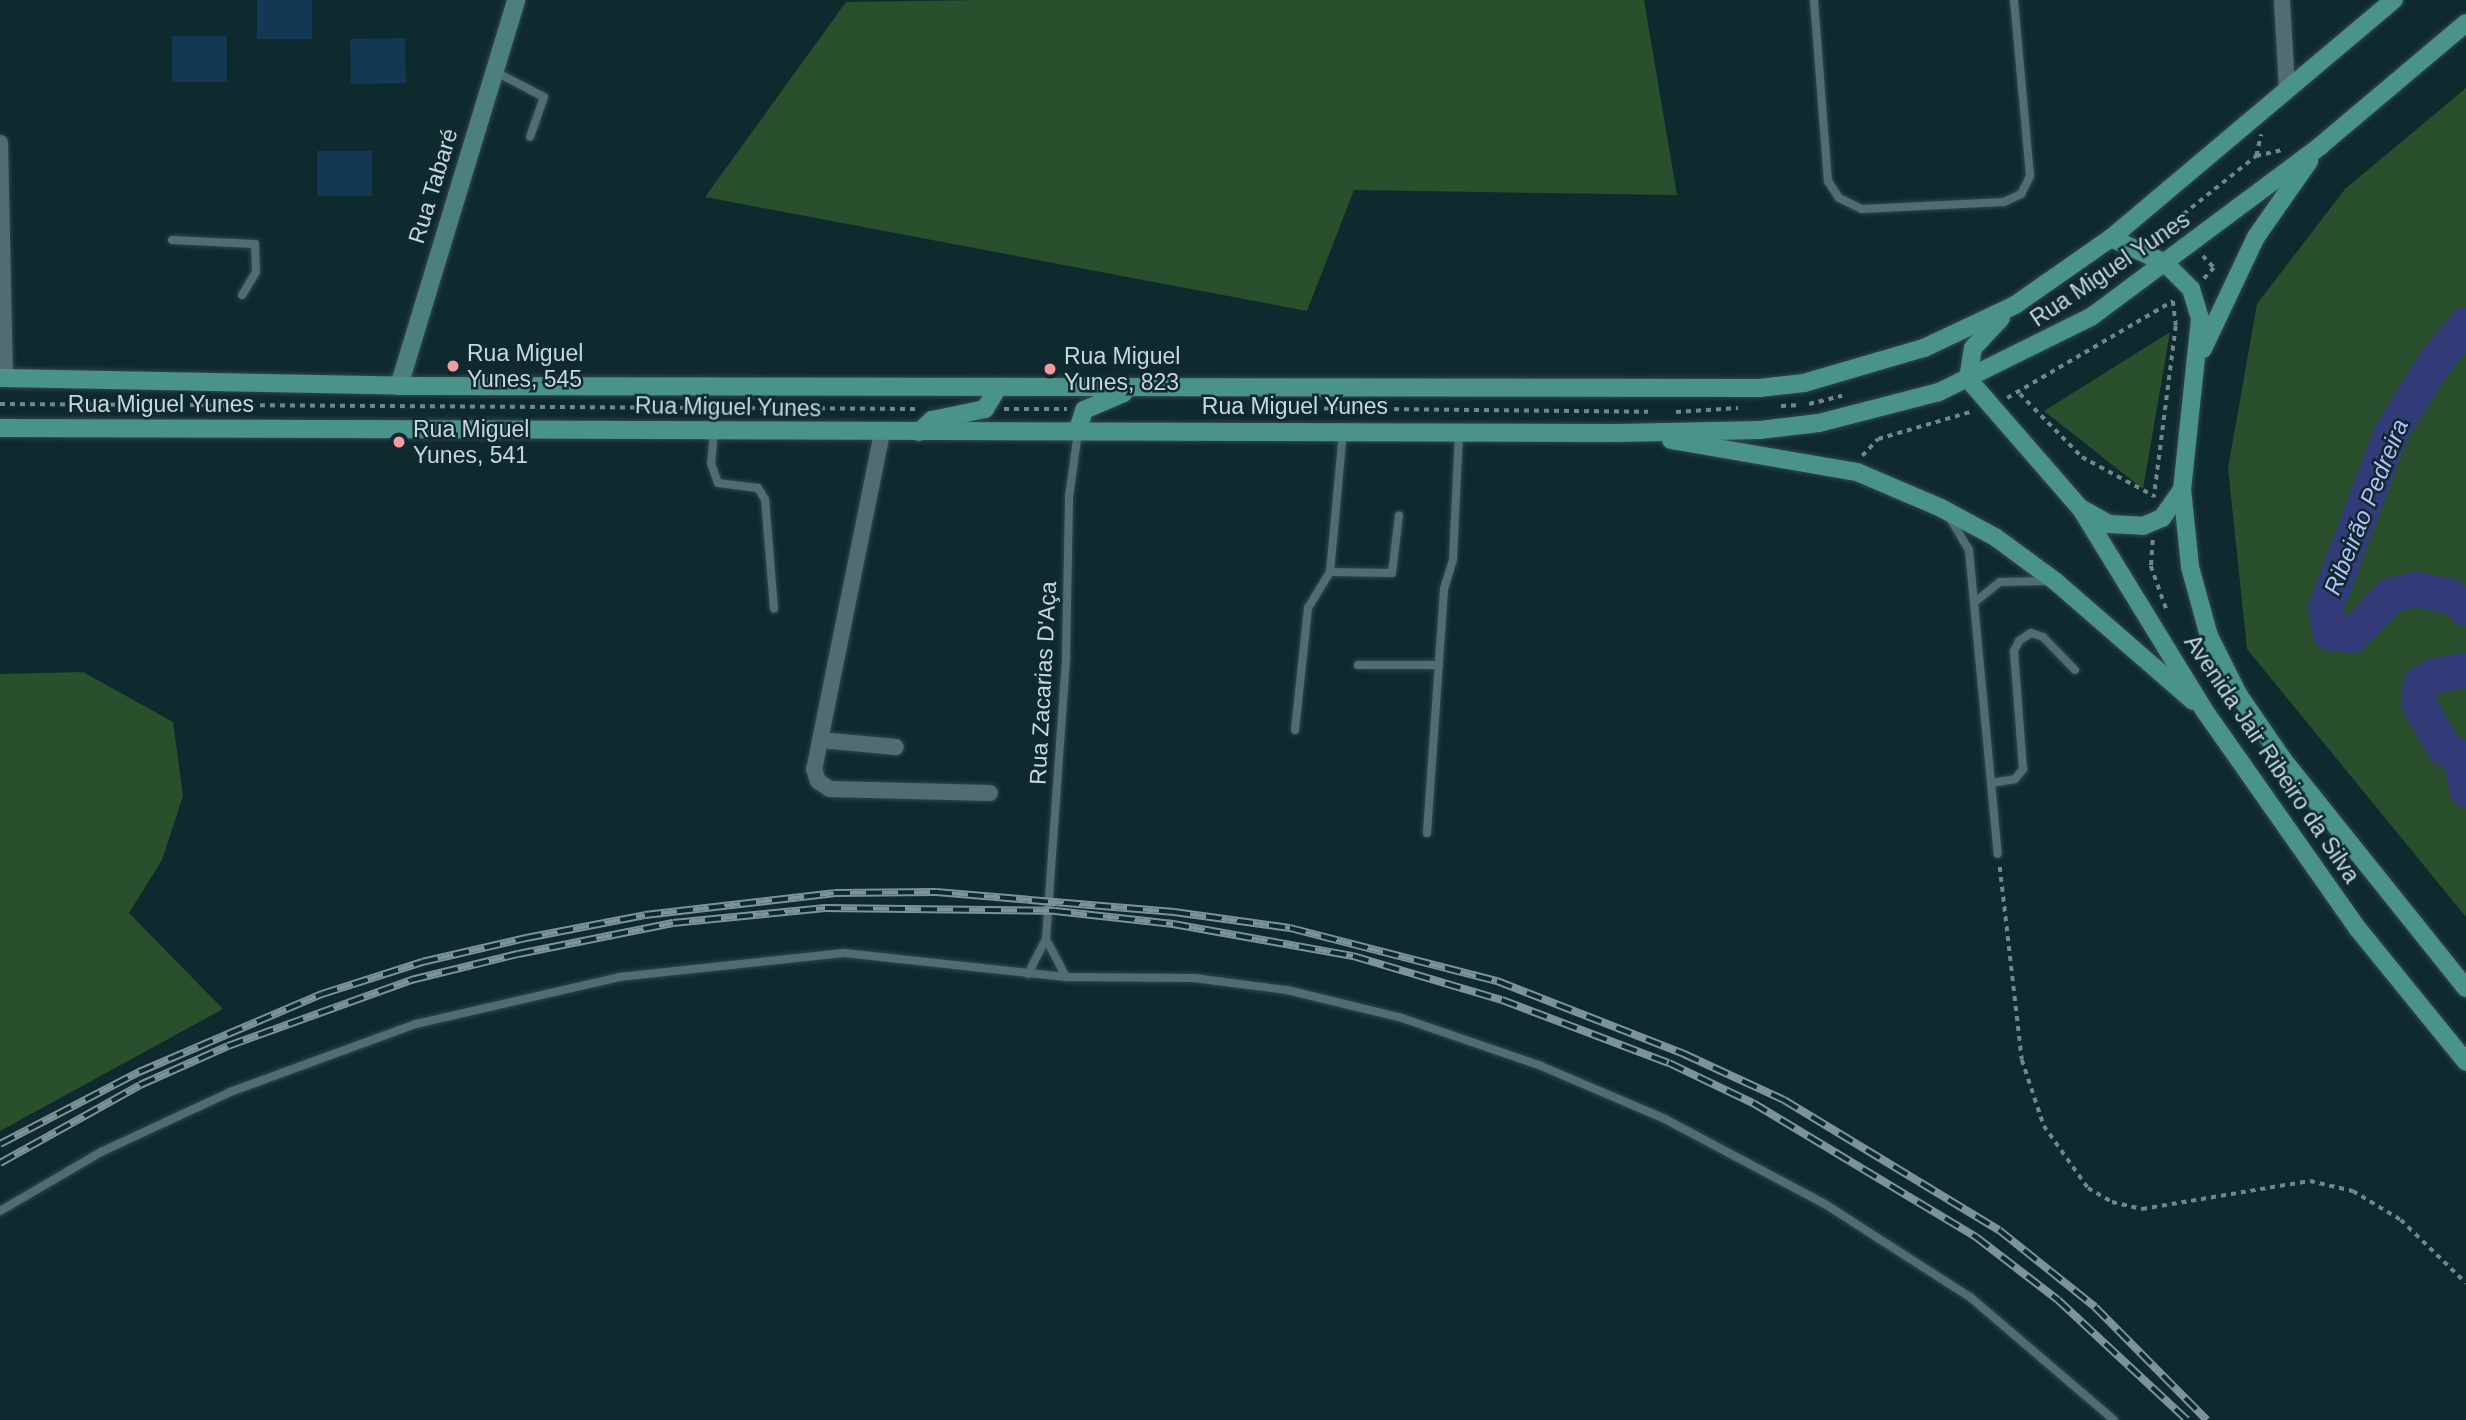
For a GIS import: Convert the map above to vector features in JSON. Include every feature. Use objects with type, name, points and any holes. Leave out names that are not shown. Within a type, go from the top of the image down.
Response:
[{"type":"main road","name":"Rua Miguel Yunes","points":[[2,378],[399,386],[1759,388],[1804,383],[1924,348],[2015,305],[2111,238],[2394,0]]},
{"type":"main road","name":"Rua Miguel Yunes","points":[[0,428],[882,433],[1078,429],[1618,433],[1760,430],[1819,423],[1939,392],[2091,317],[2320,146],[2466,23]]},
{"type":"main road","points":[[2195,368],[2256,237],[2320,146]]},
{"type":"main road","points":[[2111,238],[2165,263]]},
{"type":"main road","name":"Avenida Jair Ribeiro da Silva","points":[[2165,263],[2191,289],[2200,319],[2182,489],[2190,567],[2209,636],[2238,694],[2284,761],[2466,988]]},
{"type":"main road","points":[[1968,379],[1973,348],[2015,305]]},
{"type":"main road","name":"Avenida Jair Ribeiro da Silva","points":[[1968,379],[2081,509],[2204,710],[2358,929],[2466,1062]]},
{"type":"main road","points":[[919,432],[932,420],[985,409],[998,387]]},
{"type":"main road","points":[[1078,429],[1079,418],[1094,402],[1141,388]]},
{"type":"main road","points":[[1618,433],[1839,467],[1941,508],[1995,537],[2055,581],[2204,710]]},
{"type":"main road","points":[[2081,509],[2109,524],[2143,526],[2162,518],[2182,489]]},
{"type":"street","name":"Rua Tabaré","points":[[399,386],[516,0]]},
{"type":"street","points":[[2282,0],[2287,89]]},
{"type":"street","points":[[0,143],[2,378]]},
{"type":"street","points":[[882,433],[814,769],[818,781],[830,789],[990,793]]},
{"type":"street","points":[[820,740],[896,747]]},
{"type":"lane","points":[[1814,0],[1828,181],[1839,198],[1862,209],[2004,202],[2021,194],[2030,176],[2014,0]]},
{"type":"lane","points":[[494,71],[544,97],[530,137]]},
{"type":"lane","points":[[172,240],[255,244],[256,272],[242,295]]},
{"type":"lane","name":"Rua Zacarias D'Aça","points":[[1046,939],[1066,657],[1069,497],[1078,429]]},
{"type":"lane","points":[[714,430],[711,463],[718,483],[758,488],[765,499],[775,609]]},
{"type":"lane","points":[[1295,730],[1308,608],[1330,572],[1343,431]]},
{"type":"lane","points":[[1427,833],[1444,589],[1453,559],[1459,432]]},
{"type":"lane","points":[[1941,508],[1969,550],[1991,783],[1995,856]]},
{"type":"lane","points":[[1330,572],[1392,573],[1399,515]]},
{"type":"lane","points":[[1975,602],[2000,582],[2055,581]]},
{"type":"lane","points":[[1991,783],[2015,779],[2023,769],[2014,652],[2020,641],[2031,633],[2043,637],[2075,670]]},
{"type":"lane","points":[[1358,665],[1439,665]]},
{"type":"lane","points":[[1028,974],[1046,939]]},
{"type":"lane","points":[[1046,939],[1066,976]]},
{"type":"lane","points":[[0,1211],[125,1140],[267,1078],[416,1024],[619,977],[844,953],[1028,974],[1194,978],[1287,990],[1399,1017],[1541,1066],[1665,1119],[1825,1204],[1970,1297],[2114,1420]]},
{"type":"path","points":[[2172,225],[2256,156]]},
{"type":"path","points":[[2205,278],[2214,268],[2208,261]]},
{"type":"path","points":[[2173,301],[2176,326],[2154,496],[2082,457],[2020,394],[2055,372],[2173,301]]},
{"type":"path","points":[[1864,448],[1972,411]]},
{"type":"path","points":[[2152,544],[2151,566],[2174,624]]},
{"type":"path","points":[[1995,856],[1999,863],[2022,1060],[2048,1134],[2088,1188],[2112,1202],[2142,1209],[2310,1181],[2353,1191],[2401,1220],[2466,1283]]},
{"type":"green space","points":[[1644,0],[1677,195],[1354,190],[1307,311],[705,197],[846,2]]},
{"type":"green space","points":[[2466,88],[2466,917],[2247,649],[2228,468],[2257,304],[2345,189]]},
{"type":"green space","points":[[2170,332],[2143,489],[2044,411]]},
{"type":"green space","points":[[83,672],[173,722],[183,796],[162,860],[129,913],[223,1009],[0,1131],[0,674]]},
{"type":"building","points":[[257,0],[312,0],[312,39],[257,39]]},
{"type":"building","points":[[172,36],[227,36],[227,82],[172,82]]},
{"type":"building","points":[[405,38],[406,83],[351,84],[350,39]]},
{"type":"building","points":[[317,151],[372,151],[372,196],[317,196]]},
{"type":"waterway","name":"Ribeirão Pedreira","points":[[2466,324],[2434,362],[2390,434],[2325,608],[2330,633],[2352,635],[2391,594],[2416,589],[2451,596],[2466,608]]},
{"type":"waterway","name":"Ribeirão Pedreira","points":[[2466,670],[2436,674],[2420,683],[2418,703],[2444,748],[2460,757],[2466,789]]},
{"type":"railway","points":[[0,1144],[139,1072],[322,994],[422,962],[526,938],[645,915],[834,893],[936,892],[1174,912],[1290,928],[1497,981],[1684,1054],[1784,1100],[1999,1230],[2095,1307],[2207,1420]]},
{"type":"railway","points":[[0,1163],[140,1085],[228,1046],[411,980],[518,954],[673,923],[825,908],[1055,911],[1173,924],[1353,956],[1502,1000],[1669,1063],[1753,1103],[1976,1237],[2058,1300],[2187,1420]]},
{"type":"place","name":"Rua Miguel Yunes, 545","points":[[453,366]]},
{"type":"place","name":"Rua Miguel Yunes, 823","points":[[1050,369]]},
{"type":"place","name":"Rua Miguel Yunes, 541","points":[[399,442]]}]
